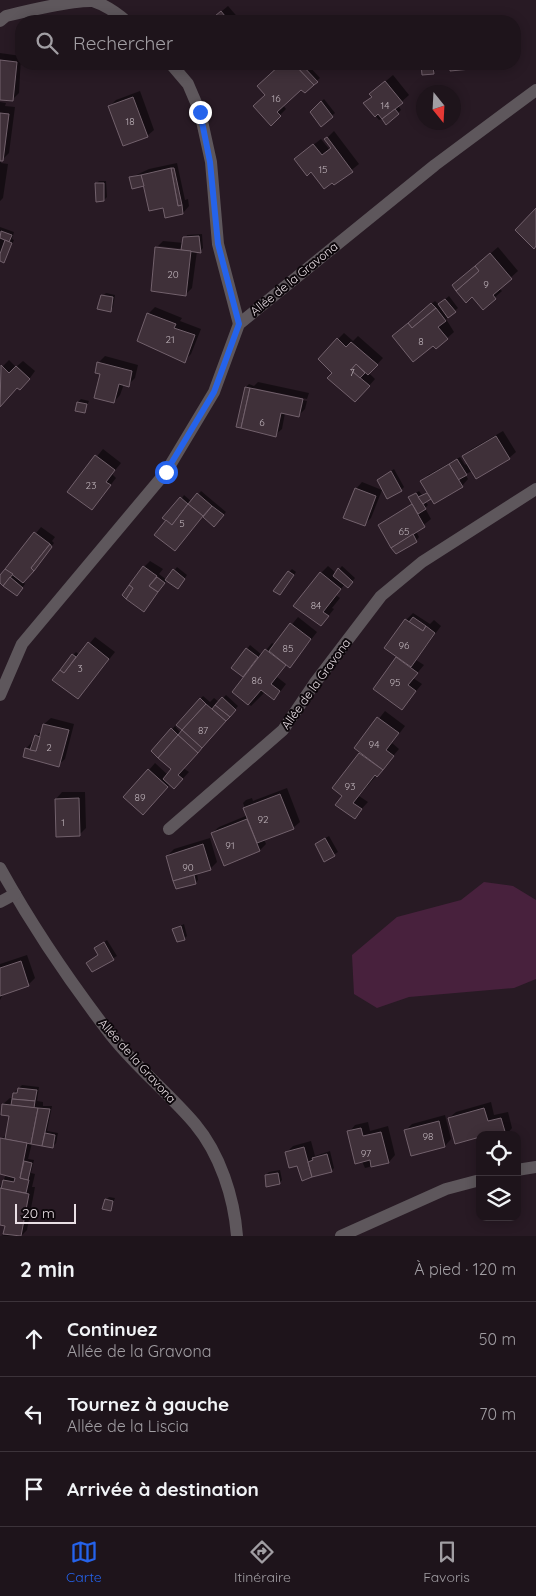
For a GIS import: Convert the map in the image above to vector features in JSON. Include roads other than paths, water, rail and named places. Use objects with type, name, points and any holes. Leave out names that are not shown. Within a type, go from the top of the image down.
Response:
[{"type":"street","points":[[0,21],[6,16],[57,2],[92,0],[118,15]]},
{"type":"street","points":[[176,70],[188,84],[200,112],[210,162],[218,244],[239,324]]},
{"type":"street","name":"Allée de la Gravona","points":[[0,695],[22,644],[166,472],[214,392],[239,324],[435,165],[536,90]]},
{"type":"street","name":"Allée de la Gravona","points":[[169,828],[284,730],[314,684],[381,596],[422,562],[536,489]]},
{"type":"street","name":"Allée de la Gravona","points":[[0,868],[15,894],[107,1031],[196,1125],[218,1161],[231,1198],[237,1236]]},
{"type":"street","points":[[0,902],[15,894]]},
{"type":"street","points":[[521,1169],[536,1167]]},
{"type":"street","points":[[341,1236],[446,1189],[476,1181]]}]
